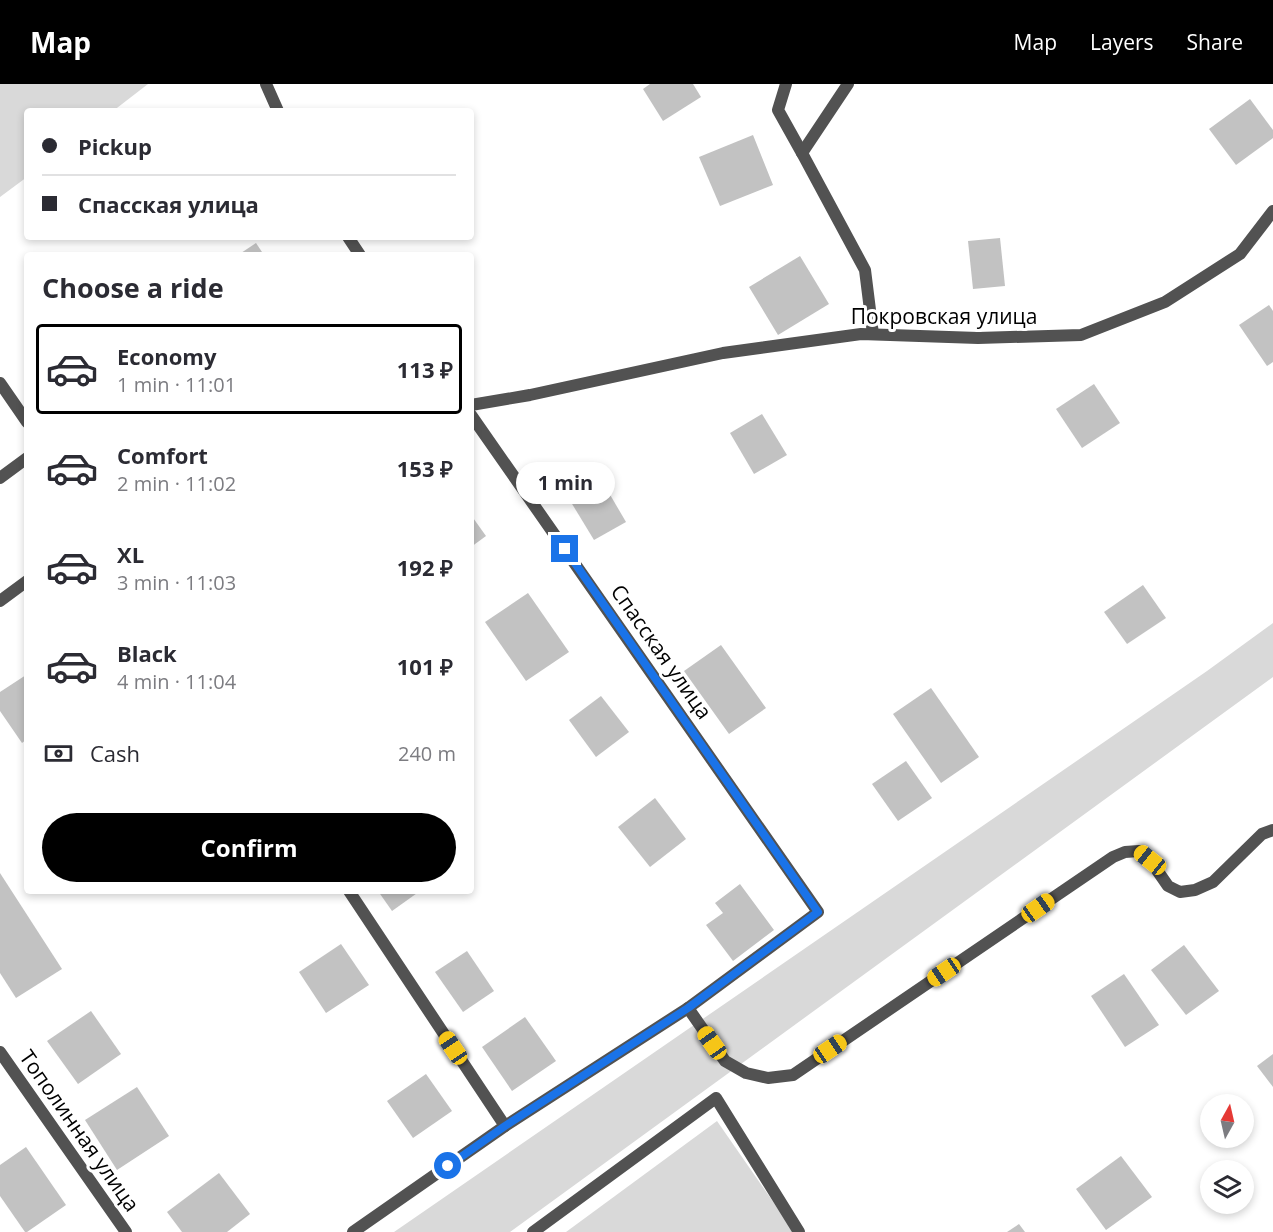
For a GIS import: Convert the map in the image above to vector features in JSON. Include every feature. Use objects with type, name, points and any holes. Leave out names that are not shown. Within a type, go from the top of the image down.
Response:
[{"type":"street","points":[[266,84],[277,108]]},
{"type":"street","points":[[786,84],[778,110],[865,270],[873,334]]},
{"type":"street","points":[[802,153],[848,84]]},
{"type":"street","name":"Покровская улица","points":[[474,404],[530,395],[723,353],[861,334],[978,338],[1082,335],[1165,302],[1240,254],[1273,211]]},
{"type":"street","points":[[0,383],[24,418]]},
{"type":"street","name":"Спасская улица","points":[[474,419],[818,912],[688,1008]]},
{"type":"street","points":[[0,478],[24,460]]},
{"type":"street","points":[[0,601],[24,583]]},
{"type":"street","points":[[353,1232],[505,1126],[688,1008],[725,1061],[746,1073],[768,1078],[793,1075],[1113,857],[1125,852],[1140,851],[1150,860],[1168,886],[1180,892],[1195,890],[1213,882],[1262,834],[1273,830]]},
{"type":"street","points":[[351,894],[505,1126]]},
{"type":"street","name":"Тополинная улица","points":[[0,1052],[126,1232]]},
{"type":"street","points":[[533,1232],[716,1098],[794,1230]]},
{"type":"shaded area","points":[[0,84],[148,84],[117,108],[24,108],[24,179],[0,197]]},
{"type":"shaded area","points":[[1273,623],[1273,677],[510,1232],[394,1232],[1207,671]]},
{"type":"shaded area","points":[[717,1121],[794,1232],[566,1232]]},
{"type":"building","points":[[650,84],[693,84],[701,97],[663,121],[643,89]]},
{"type":"building","points":[[1250,99],[1273,130],[1273,138],[1236,165],[1209,129]]},
{"type":"building","points":[[753,135],[773,185],[720,206],[699,157]]},
{"type":"building","points":[[1000,238],[1005,286],[973,289],[968,241]]},
{"type":"building","points":[[256,243],[262,252],[242,252]]},
{"type":"building","points":[[800,256],[829,304],[778,335],[749,287]]},
{"type":"building","points":[[1269,305],[1273,311],[1273,362],[1267,366],[1239,325]]},
{"type":"building","points":[[1094,384],[1120,423],[1082,448],[1056,409]]},
{"type":"building","points":[[762,414],[787,455],[754,474],[730,433]]},
{"type":"building","points":[[595,469],[626,522],[594,540],[563,489]]},
{"type":"building","points":[[474,519],[486,536],[474,545]]},
{"type":"building","points":[[1143,585],[1166,618],[1127,644],[1104,612]]},
{"type":"building","points":[[528,593],[569,652],[526,681],[485,622]]},
{"type":"building","points":[[721,645],[766,708],[729,734],[684,671]]},
{"type":"building","points":[[24,676],[24,741],[22,743],[0,711],[0,692]]},
{"type":"building","points":[[931,688],[979,757],[941,783],[893,714]]},
{"type":"building","points":[[601,696],[629,732],[596,757],[569,720]]},
{"type":"building","points":[[906,761],[932,798],[898,821],[872,784]]},
{"type":"building","points":[[655,798],[686,839],[650,867],[618,827]]},
{"type":"building","points":[[0,873],[62,969],[16,998],[0,973]]},
{"type":"building","points":[[740,884],[774,930],[733,961],[706,925],[723,913],[715,903]]},
{"type":"building","points":[[380,894],[416,894],[392,911]]},
{"type":"building","points":[[341,944],[369,985],[326,1013],[299,972]]},
{"type":"building","points":[[1184,945],[1219,991],[1186,1015],[1151,970]]},
{"type":"building","points":[[467,951],[494,991],[463,1012],[435,972]]},
{"type":"building","points":[[1124,974],[1159,1025],[1125,1047],[1091,996]]},
{"type":"building","points":[[91,1011],[121,1054],[78,1084],[47,1041]]},
{"type":"building","points":[[525,1017],[556,1061],[512,1091],[482,1047]]},
{"type":"building","points":[[1273,1054],[1273,1087],[1257,1066]]},
{"type":"building","points":[[426,1074],[452,1111],[413,1138],[387,1101]]},
{"type":"building","points":[[137,1087],[169,1136],[117,1170],[85,1120]]},
{"type":"building","points":[[26,1147],[66,1205],[25,1232],[0,1196],[0,1165]]},
{"type":"building","points":[[1121,1156],[1152,1197],[1106,1230],[1076,1189]]},
{"type":"building","points":[[219,1173],[250,1214],[227,1232],[182,1232],[167,1212]]},
{"type":"building","points":[[1019,1224],[1025,1232],[1007,1232]]},
{"type":"route","points":[[448,1166],[505,1126],[688,1008],[818,912],[565,549]]}]
